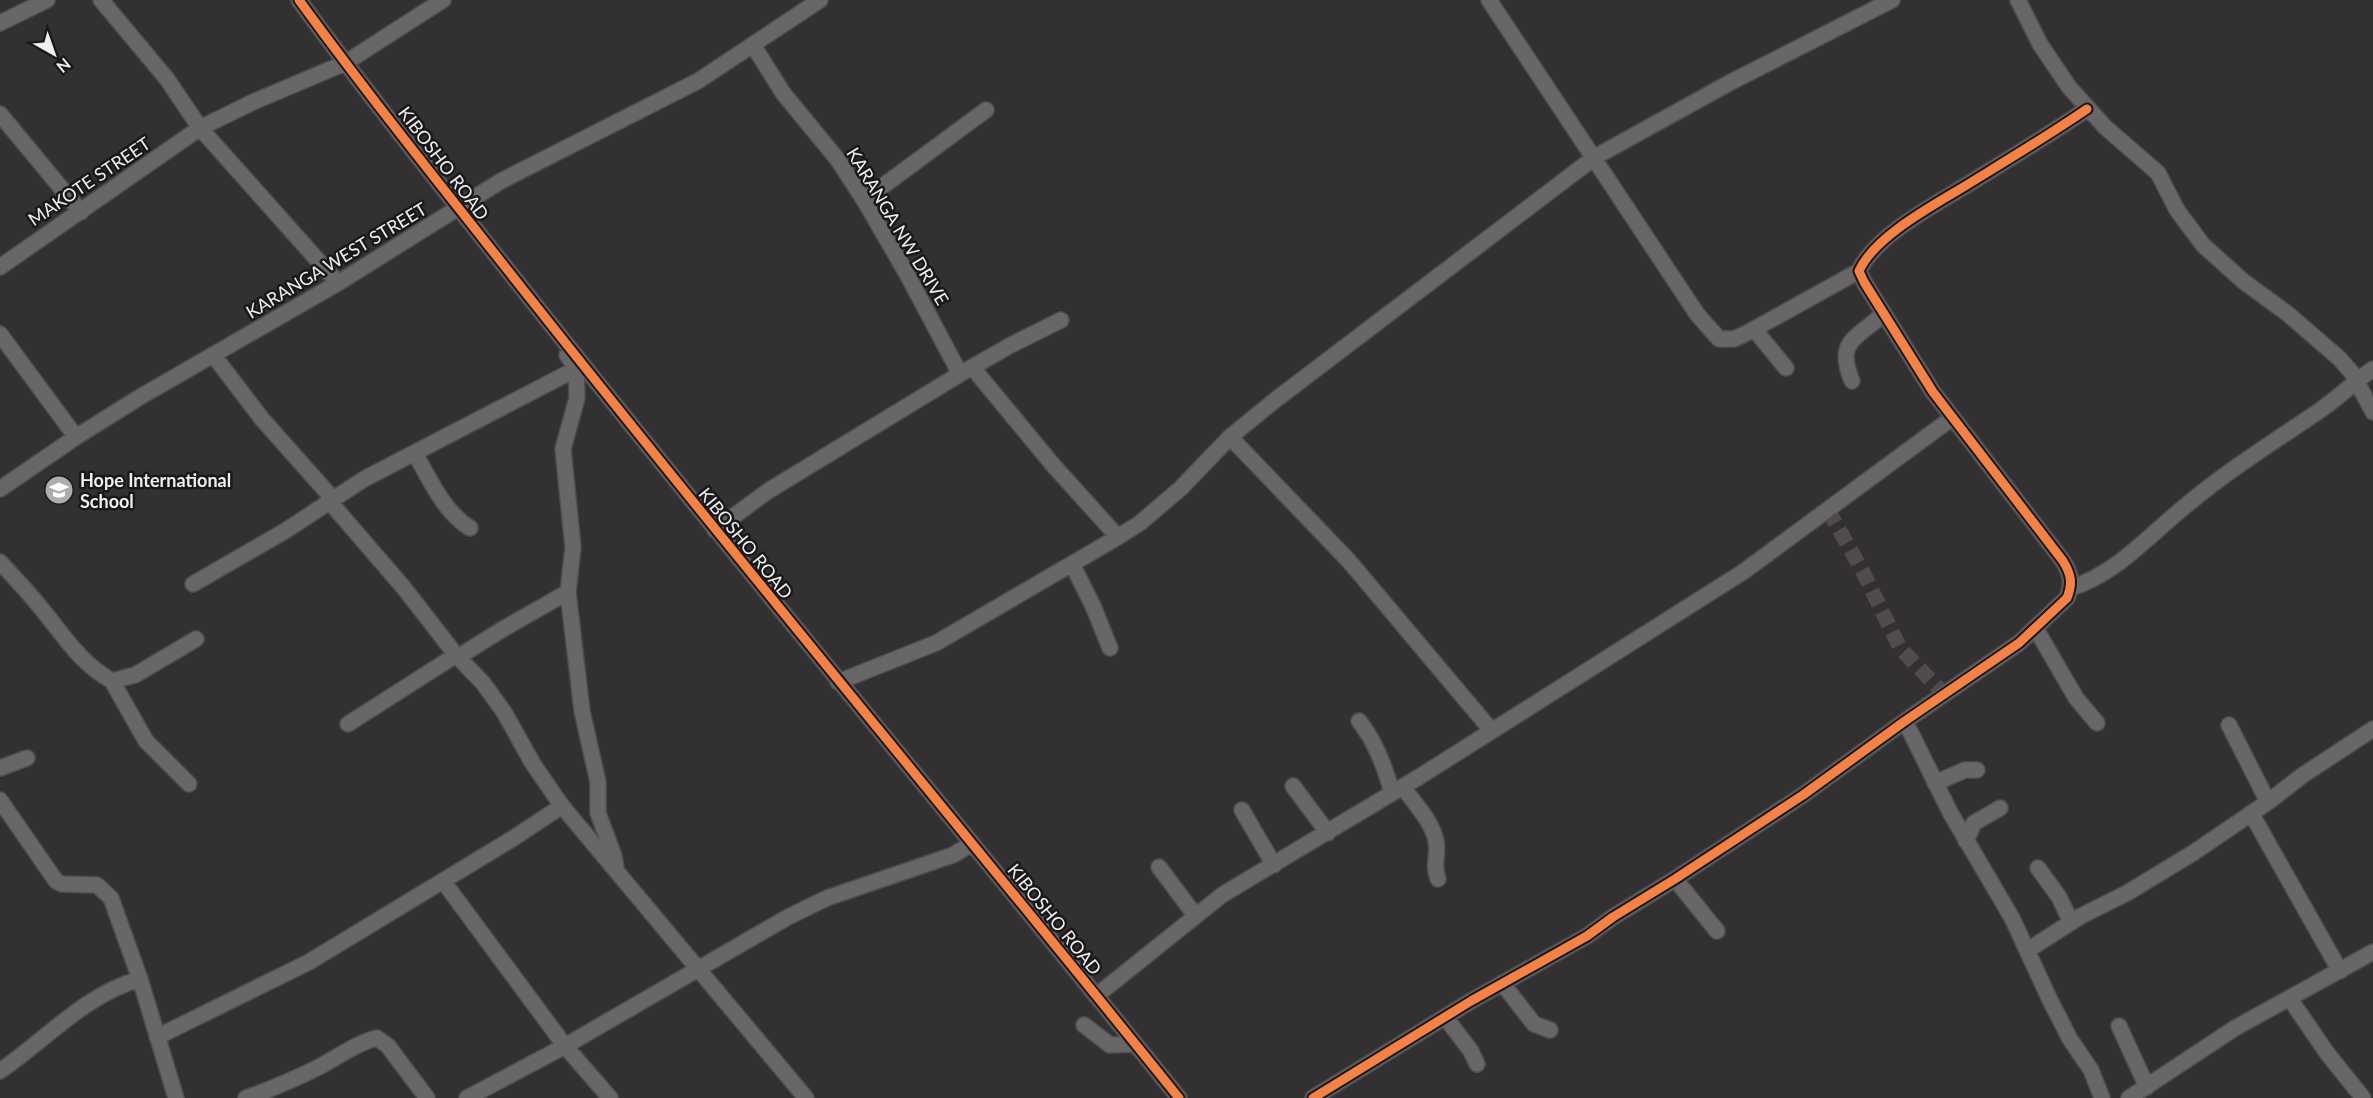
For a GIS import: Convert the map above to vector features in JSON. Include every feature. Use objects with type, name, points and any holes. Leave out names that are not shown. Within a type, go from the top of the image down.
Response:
[{"type":"street","points":[[0,23],[47,0]]},
{"type":"street","points":[[101,0],[167,79],[200,128],[338,283]]},
{"type":"street","name":"KIBOSHO ROAD","points":[[299,0],[458,209],[715,530],[971,844],[1033,916],[1179,1098]]},
{"type":"street","name":"MAKOTE STREET","points":[[0,267],[200,128],[253,102],[345,63],[443,0]]},
{"type":"street","name":"KARANGA WEST STREET","points":[[0,489],[140,397],[338,283],[531,165],[698,81],[820,0]]},
{"type":"street","points":[[1489,0],[1697,314],[1712,334],[1724,341],[1734,339],[1754,329],[1859,271],[1882,243],[1912,219],[2087,109]]},
{"type":"street","points":[[838,682],[936,643],[1140,523],[1181,488],[1230,437],[1595,157],[1731,82],[1892,0]]},
{"type":"street","points":[[2019,0],[2032,30],[2056,69],[2087,109],[2158,173],[2177,210],[2203,245],[2243,281],[2340,359],[2356,381],[2373,412]]},
{"type":"street","name":"KARANGA NW DRIVE","points":[[753,45],[783,93],[837,160],[864,200],[966,370],[1118,537]]},
{"type":"street","points":[[864,200],[986,110]]},
{"type":"street","points":[[0,114],[81,212]]},
{"type":"street","points":[[1313,1098],[1502,983],[1587,936],[1803,795],[2036,629],[2067,598],[2071,588],[2068,569],[1952,418],[1907,353],[1859,271]]},
{"type":"street","points":[[531,300],[576,369],[577,398],[563,448],[573,547],[568,592],[582,711],[598,782],[598,813],[614,856],[616,871]]},
{"type":"street","points":[[1852,381],[1845,357],[1847,349],[1854,339],[1883,314]]},
{"type":"street","points":[[715,530],[768,491],[966,370],[1061,320]]},
{"type":"street","points":[[1754,329],[1786,368]]},
{"type":"street","points":[[0,334],[76,437]]},
{"type":"street","points":[[213,356],[457,656],[483,683],[504,712],[533,764],[562,806],[806,1098]]},
{"type":"street","points":[[194,584],[285,531],[364,478],[415,454],[576,369]]},
{"type":"street","points":[[2071,588],[2086,583],[2122,560],[2189,502],[2268,444],[2320,411],[2373,369]]},
{"type":"street","points":[[1095,996],[1238,884],[1274,865],[1397,790],[1743,572],[1952,418]]},
{"type":"street","points":[[1230,437],[1355,568],[1491,730]]},
{"type":"street","points":[[415,454],[450,511],[470,528]]},
{"type":"street","points":[[0,562],[40,606],[74,650],[93,670],[112,681],[146,741],[189,784]]},
{"type":"street","points":[[1072,564],[1093,606],[1110,648]]},
{"type":"street","points":[[348,724],[502,629],[568,592]]},
{"type":"street","points":[[2036,629],[2076,698],[2097,723]]},
{"type":"street","points":[[112,681],[135,675],[196,639]]},
{"type":"street","points":[[1905,721],[1966,841],[1992,880],[2070,1039],[2091,1070],[2102,1098]]},
{"type":"street","points":[[1359,722],[1374,743],[1397,790],[1426,821],[1436,839],[1434,867],[1438,879]]},
{"type":"street","points":[[2229,724],[2268,802]]},
{"type":"street","points":[[2028,950],[2072,922],[2160,873],[2268,802],[2303,774],[2373,729]]},
{"type":"street","points":[[0,768],[27,758]]},
{"type":"street","points":[[1935,783],[1965,770],[1977,770]]},
{"type":"street","points":[[1293,786],[1328,832]]},
{"type":"street","points":[[0,801],[56,881],[62,884],[97,885],[111,898],[140,979],[176,1098]]},
{"type":"street","points":[[158,1037],[309,962],[562,806]]},
{"type":"street","points":[[1966,841],[1974,823],[2000,808]]},
{"type":"street","points":[[1242,810],[1274,865]]},
{"type":"street","points":[[2251,813],[2340,971]]},
{"type":"street","points":[[467,1098],[565,1046],[788,917],[827,898],[952,855],[971,844]]},
{"type":"street","points":[[1159,867],[1196,915]]},
{"type":"street","points":[[2038,868],[2059,897],[2072,922]]},
{"type":"street","points":[[1675,879],[1717,931]]},
{"type":"street","points":[[443,881],[565,1046],[610,1098]]},
{"type":"street","points":[[2129,1098],[2235,1028],[2373,952]]},
{"type":"street","points":[[0,1071],[75,1012],[105,992],[140,979]]},
{"type":"street","points":[[1502,983],[1534,1024],[1551,1030]]},
{"type":"street","points":[[2290,999],[2327,1053],[2363,1098]]},
{"type":"street","points":[[1445,1017],[1472,1051],[1477,1064]]},
{"type":"street","points":[[1084,1024],[1110,1045],[1135,1044]]},
{"type":"street","points":[[2119,1026],[2147,1087]]},
{"type":"street","points":[[246,1098],[319,1067],[367,1040],[376,1038],[388,1046],[427,1098]]},
{"type":"tunnel","points":[[1828,510],[1863,572],[1900,648],[1944,694]]},
{"type":"cycle path","points":[[299,0],[356,77],[613,402],[1179,1098]]},
{"type":"cycle path","points":[[1313,1098],[1471,1001],[1587,936],[1803,795],[1905,721],[2019,643],[2067,598],[2070,579],[2063,561],[1933,392],[1859,271],[1879,245],[1908,221],[2087,109]]},
{"type":"place","name":"Hope International School","points":[[59,490]]}]
